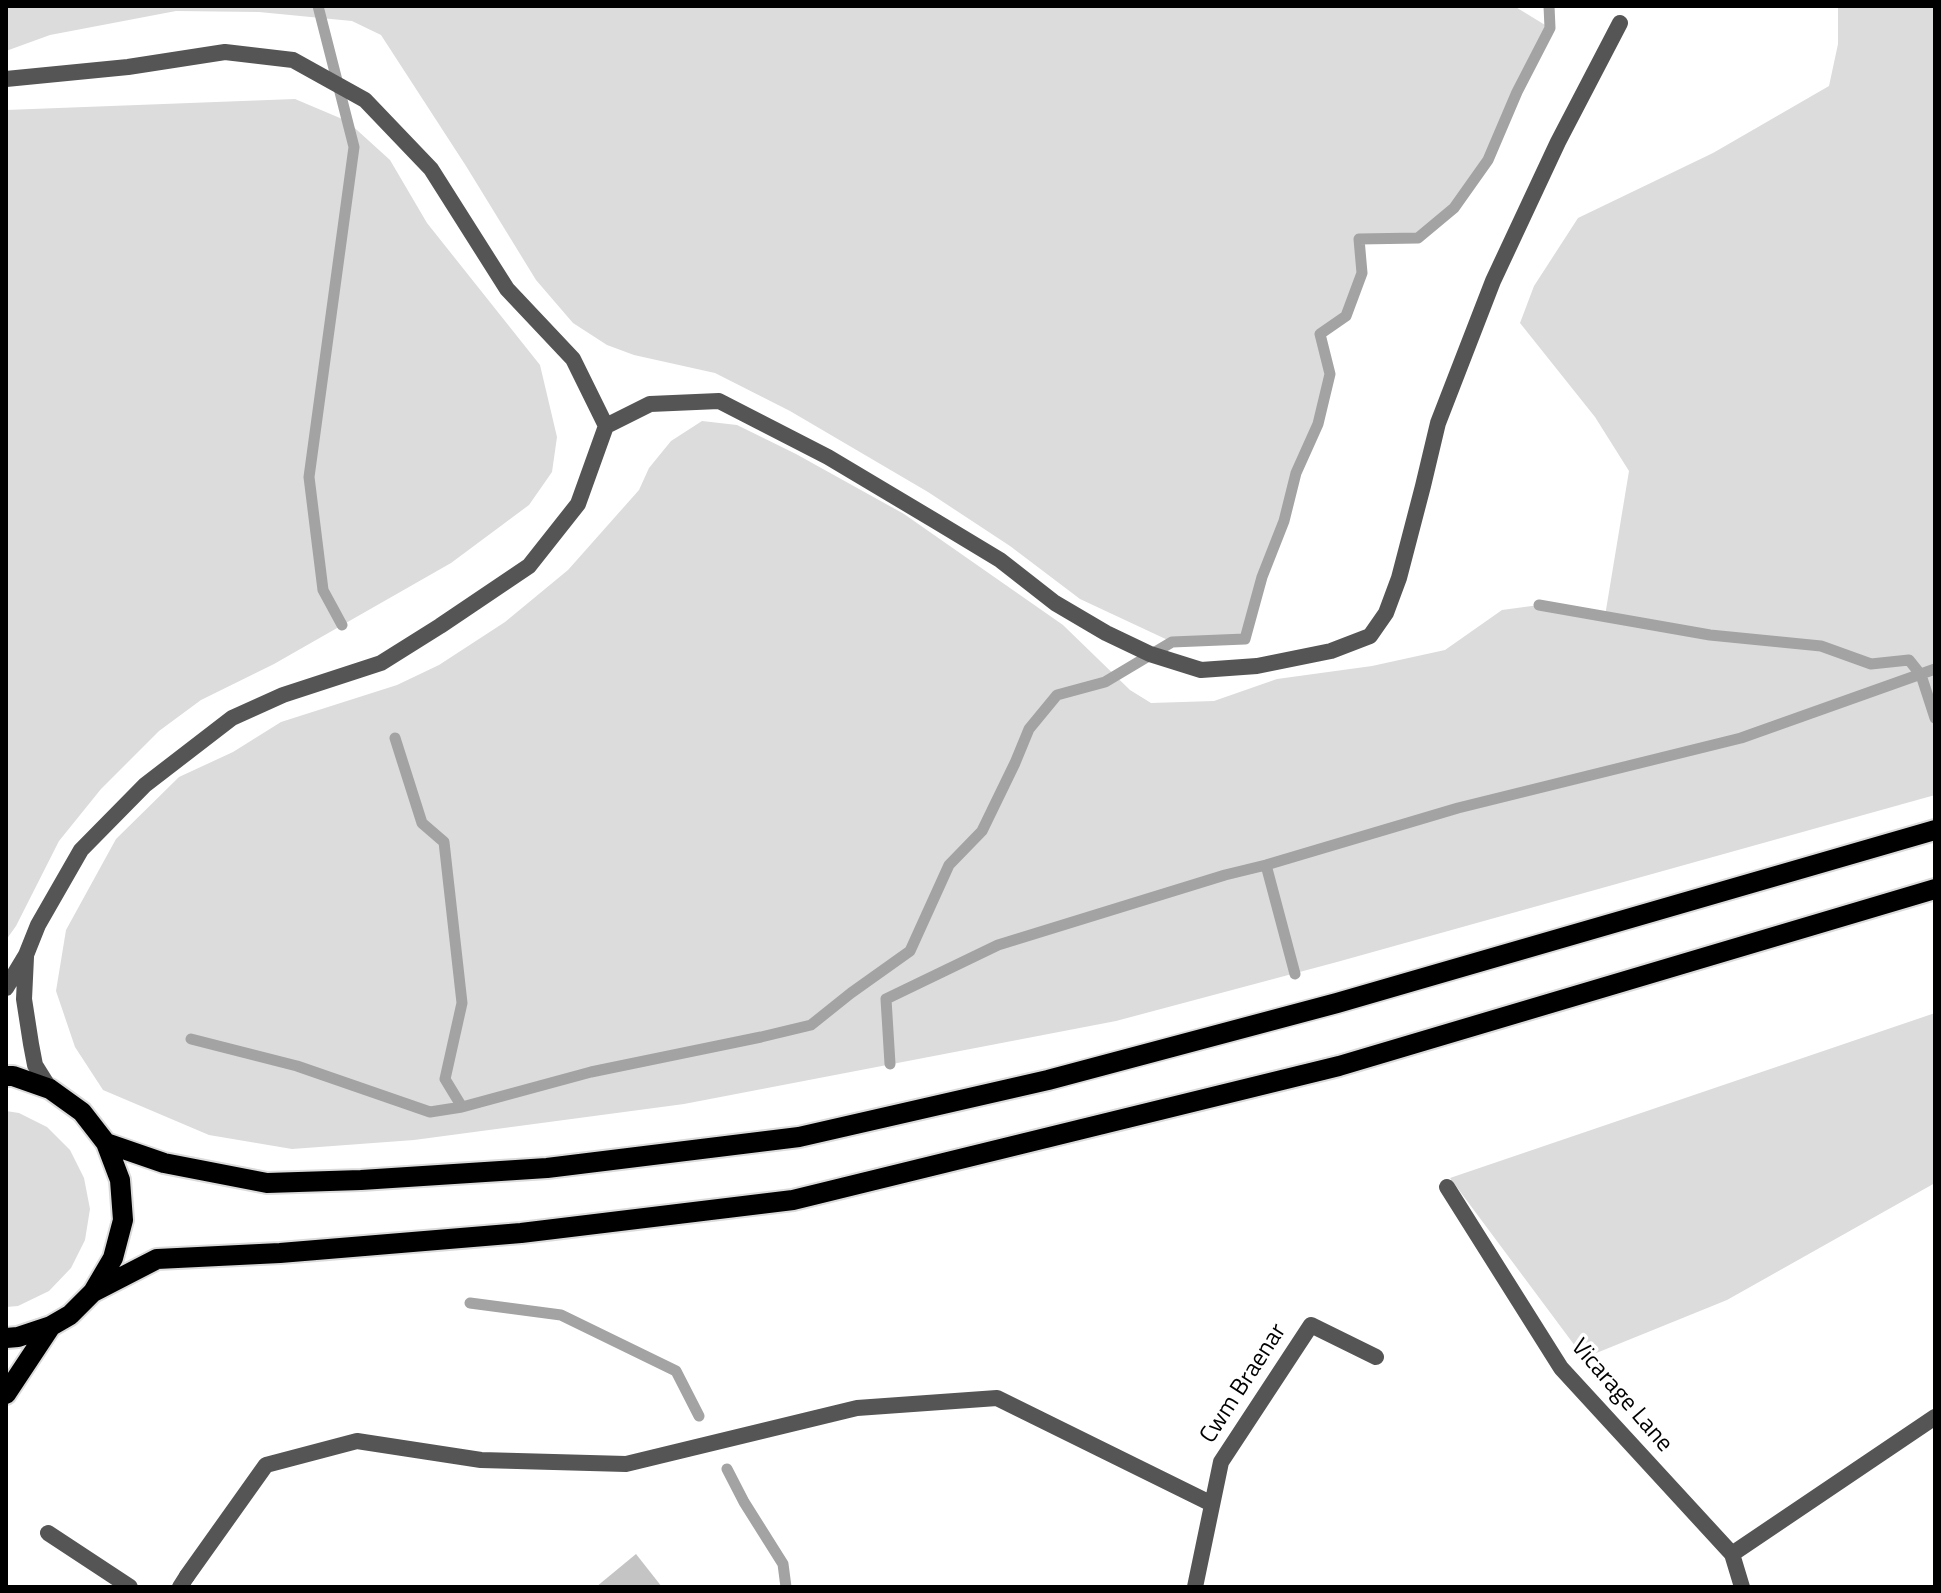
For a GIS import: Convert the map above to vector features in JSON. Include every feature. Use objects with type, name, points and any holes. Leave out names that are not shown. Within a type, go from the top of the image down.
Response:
[{"type":"main road","points":[[106,1143],[164,1163],[267,1183],[547,1168],[799,1137],[1048,1080],[1337,1003],[1935,830]]},
{"type":"main road","points":[[93,1292],[157,1259],[280,1253],[521,1233],[793,1200],[1339,1066],[1935,889]]},
{"type":"main road","points":[[6,1076],[50,1089],[82,1112],[106,1143],[120,1180],[123,1220],[113,1258],[93,1292],[70,1315],[51,1326],[6,1338]]},
{"type":"main road","points":[[6,1394],[51,1326]]},
{"type":"street","points":[[6,988],[81,850],[145,785],[232,718],[283,695],[381,663],[529,566],[578,504],[606,426],[650,404],[719,401],[828,457],[1000,560],[1055,603],[1150,654],[1201,670],[1257,666],[1331,651],[1370,636],[1386,613],[1399,578],[1438,423],[1493,281],[1558,142],[1620,23]]},
{"type":"street","points":[[6,79],[128,67],[225,52],[293,60],[365,100],[431,169],[507,289],[573,359],[606,426]]},
{"type":"street","points":[[26,955],[24,999],[31,1044],[35,1065],[50,1089]]},
{"type":"street","name":"Vicarage Lane","points":[[1447,1187],[1561,1368],[1732,1554],[1742,1587]]},
{"type":"street","name":"Cwm Braenar","points":[[1195,1587],[1221,1462],[1311,1325],[1376,1357]]},
{"type":"street","points":[[183,1582],[266,1465],[357,1441],[481,1460],[626,1464],[857,1408],[997,1398],[1212,1504]]},
{"type":"street","points":[[1732,1554],[1935,1417]]},
{"type":"street","points":[[48,1533],[130,1587]]},
{"type":"shaded area","points":[[6,6],[1514,6],[1550,28],[1517,92],[1488,160],[1454,208],[1418,238],[1359,240],[1362,273],[1346,316],[1320,334],[1330,374],[1318,424],[1296,473],[1284,521],[1262,577],[1245,639],[1172,642],[1080,599],[1010,546],[928,492],[790,411],[715,373],[634,355],[607,345],[573,323],[536,280],[381,35],[352,21],[259,12],[176,11],[50,35],[6,51]]},
{"type":"shaded area","points":[[1838,6],[1935,6],[1935,795],[1116,1021],[684,1104],[414,1140],[292,1149],[209,1135],[103,1090],[75,1047],[56,991],[66,930],[116,839],[179,777],[233,752],[281,722],[397,685],[439,665],[505,622],[568,570],[639,490],[649,468],[671,441],[702,421],[737,425],[904,514],[1063,625],[1130,690],[1151,703],[1214,701],[1277,679],[1372,666],[1445,650],[1502,610],[1539,605],[1605,616],[1629,471],[1595,417],[1520,323],[1534,286],[1578,218],[1713,153],[1829,86],[1838,44]]},
{"type":"shaded area","points":[[295,99],[347,121],[390,160],[427,223],[540,365],[557,437],[552,472],[529,505],[451,563],[274,664],[201,700],[159,731],[101,789],[59,841],[6,940],[6,110]]},
{"type":"shaded area","points":[[1935,1013],[1935,1183],[1727,1300],[1584,1358],[1450,1178]]},
{"type":"shaded area","points":[[6,1111],[19,1113],[47,1127],[70,1150],[84,1178],[90,1209],[85,1240],[71,1268],[49,1291],[18,1306],[6,1307]]},
{"type":"building","points":[[636,1554],[662,1587],[596,1587]]},
{"type":"waterway","points":[[318,6],[354,147],[309,477],[323,590],[342,625]]},
{"type":"waterway","points":[[191,1039],[297,1066],[430,1112],[462,1107],[591,1072],[811,1025],[910,951],[949,865],[982,831],[1029,729],[1057,695],[1105,682],[1172,642],[1245,639],[1262,577],[1284,521],[1296,473],[1318,424],[1330,374],[1320,334],[1346,316],[1362,273],[1359,239],[1418,238],[1454,208],[1488,160],[1517,92],[1550,28],[1549,6]]},
{"type":"waterway","points":[[1539,605],[1710,635],[1821,646],[1871,664],[1909,660],[1921,675],[1935,718]]},
{"type":"waterway","points":[[890,1064],[886,999],[998,945],[1458,808],[1741,738],[1935,669]]},
{"type":"waterway","points":[[395,738],[422,823],[444,842],[462,1003],[445,1079],[462,1107]]},
{"type":"waterway","points":[[1266,865],[1295,974]]},
{"type":"waterway","points":[[470,1303],[561,1315],[676,1371],[699,1416]]},
{"type":"waterway","points":[[727,1469],[783,1564],[786,1587]]}]
